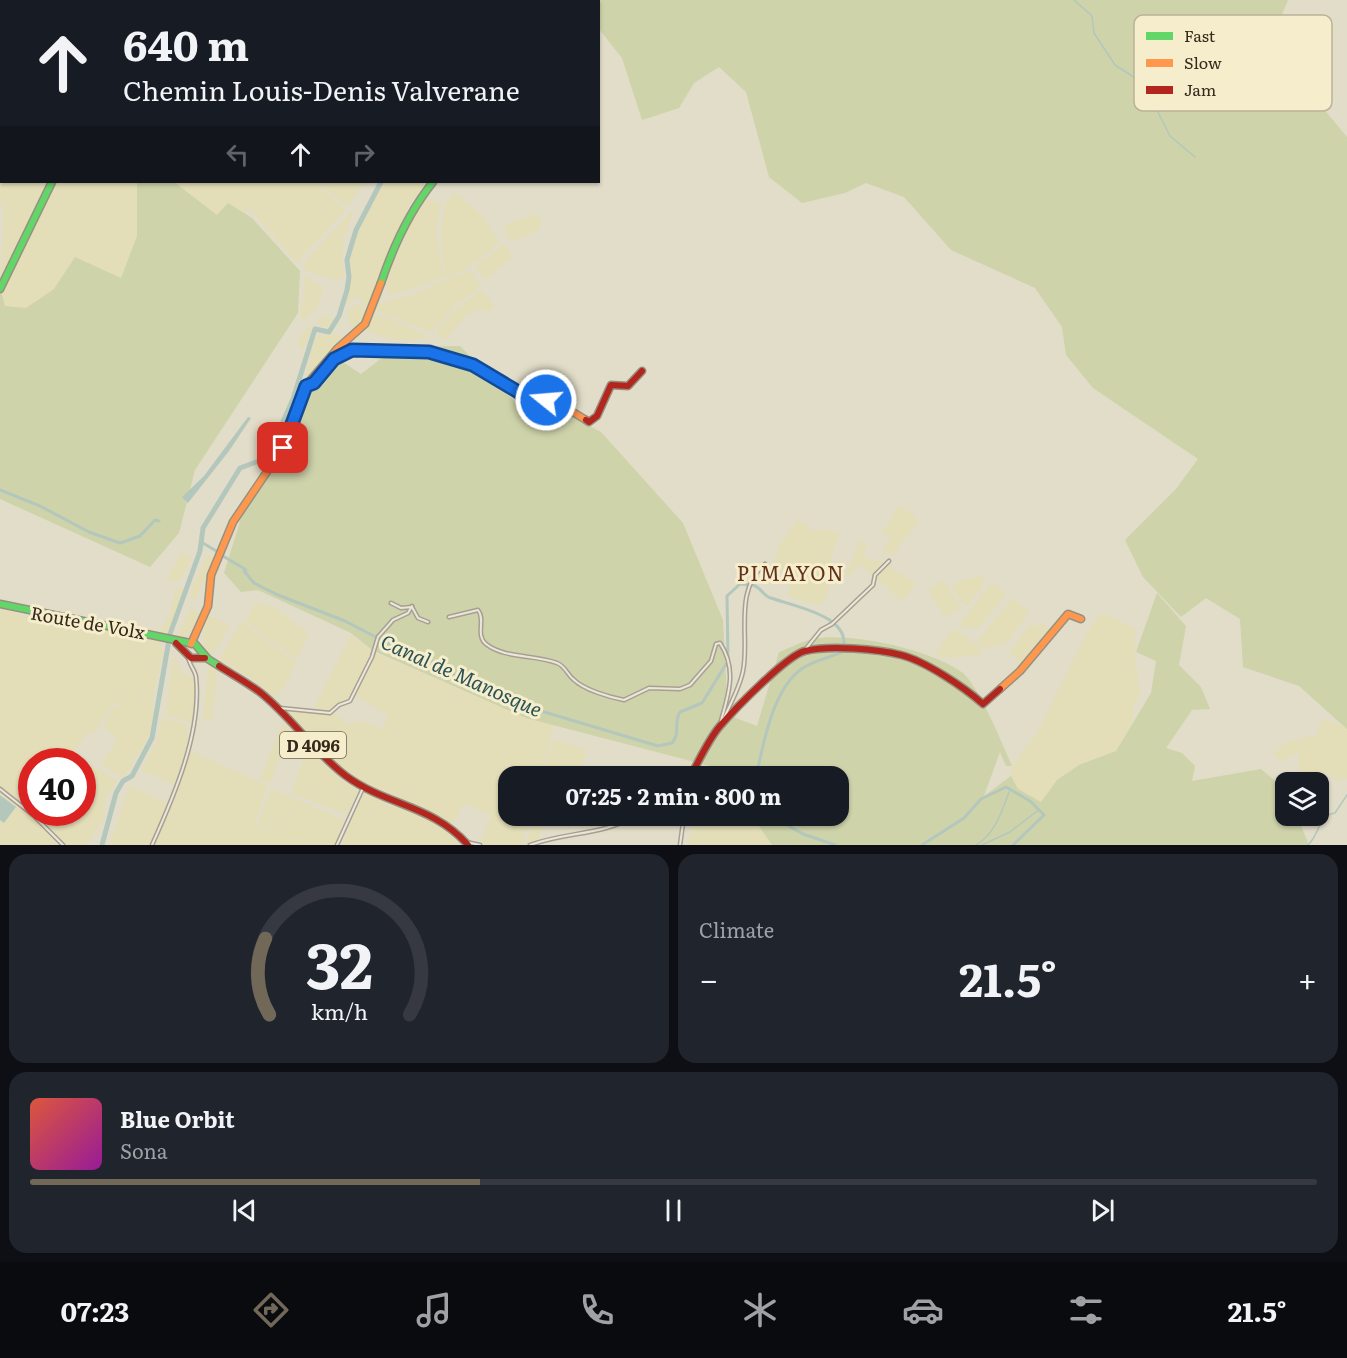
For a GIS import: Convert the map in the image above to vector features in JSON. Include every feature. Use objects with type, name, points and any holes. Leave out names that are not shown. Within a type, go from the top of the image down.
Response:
[{"type":"street","points":[[0,289],[52,183]]},
{"type":"street","points":[[152,845],[177,788],[195,717],[196,676],[192,653],[196,635],[208,606],[211,575],[233,523],[283,448],[306,386],[327,360],[364,324],[373,306],[391,252],[419,199],[432,183]]},
{"type":"street","points":[[306,386],[314,383],[334,359],[352,350],[429,352],[473,365],[530,399],[558,403],[589,422],[597,416],[611,385],[627,386],[642,371]]},
{"type":"street","points":[[719,727],[752,696],[767,677],[804,651],[821,630],[833,623],[873,585],[876,575],[888,561]]},
{"type":"street","points":[[696,766],[719,727],[742,674],[744,614],[755,579],[765,564]]},
{"type":"street","points":[[391,603],[401,608],[411,606]]},
{"type":"street","name":"Route de Volx","points":[[0,604],[41,615],[160,636],[192,653]]},
{"type":"street","points":[[411,606],[418,618],[428,622]]},
{"type":"street","points":[[277,709],[330,713],[340,704],[350,701],[372,657],[378,638],[393,620],[408,613],[411,606]]},
{"type":"street","points":[[449,617],[478,610],[481,615],[482,639],[488,645],[506,654],[527,654],[557,663],[580,684],[621,700],[629,699],[649,688],[680,689],[690,685],[711,661],[717,643],[721,643],[730,661],[729,692],[719,727]]},
{"type":"street","points":[[804,651],[844,649],[902,655],[964,687],[984,704],[1020,671],[1066,615],[1082,619]]},
{"type":"street","name":"D 4096","points":[[192,653],[207,659],[255,688],[336,768],[363,788],[430,814],[446,823],[466,844]]},
{"type":"street","points":[[337,845],[363,788]]},
{"type":"street","points":[[0,789],[33,815],[63,845]]},
{"type":"street","name":"D 4096","points":[[430,814],[466,844]]},
{"type":"street","points":[[530,845],[615,826]]},
{"type":"street","points":[[680,845],[683,826]]},
{"type":"street","points":[[466,844],[480,845]]},
{"type":"shaded area","points":[[0,183],[137,183],[137,236],[121,278],[75,257],[54,289],[26,308],[4,306],[0,287],[4,215],[0,199]]},
{"type":"shaded area","points":[[175,183],[317,183],[345,210],[297,263],[249,208],[245,213],[228,203],[217,216]]},
{"type":"shaded area","points":[[320,183],[365,183],[347,207]]},
{"type":"shaded area","points":[[382,183],[427,183],[410,204],[395,236],[369,308],[363,304],[360,295],[347,304],[351,275],[349,260],[354,238]]},
{"type":"shaded area","points":[[455,192],[485,219],[499,243],[471,263],[467,269],[445,278],[441,232],[445,205]]},
{"type":"shaded area","points":[[425,199],[441,203],[436,232],[444,278],[388,296],[386,279],[417,209]]},
{"type":"shaded area","points":[[355,208],[343,239],[342,267],[345,274],[338,281],[304,270],[303,264]]},
{"type":"shaded area","points":[[537,213],[541,225],[539,230],[511,242],[504,226]]},
{"type":"shaded area","points":[[504,244],[512,257],[485,280],[475,267]]},
{"type":"shaded area","points":[[472,270],[480,287],[454,306],[432,332],[375,310],[380,303],[410,295]]},
{"type":"shaded area","points":[[306,275],[324,288],[316,309],[302,321],[300,317]]},
{"type":"shaded area","points":[[481,290],[495,306],[490,311],[477,310],[468,314],[445,340],[438,336],[436,332],[453,312]]},
{"type":"shaded area","points":[[354,305],[359,305],[368,311],[357,330],[351,326],[348,317],[349,310]]},
{"type":"shaded area","points":[[370,315],[388,317],[431,338],[397,340],[382,337],[363,329]]},
{"type":"shaded area","points":[[325,316],[335,319],[329,329],[316,323]]},
{"type":"shaded area","points":[[313,324],[303,351],[298,344],[301,334]]},
{"type":"shaded area","points":[[319,335],[343,336],[343,339],[306,377],[313,341]]},
{"type":"shaded area","points":[[248,417],[251,418],[229,451],[188,503],[182,497],[204,476]]},
{"type":"shaded area","points":[[903,507],[914,516],[917,523],[892,556],[882,552],[892,536],[881,533],[893,517],[895,508]]},
{"type":"shaded area","points":[[798,520],[814,531],[828,529],[839,533],[830,561],[836,571],[822,604],[819,605],[786,596],[793,580],[774,563],[779,545]]},
{"type":"shaded area","points":[[860,540],[867,546],[863,556],[875,562],[879,559],[884,564],[872,575],[860,564],[849,577],[845,576]]},
{"type":"shaded area","points":[[182,552],[192,559],[179,582],[167,580]]},
{"type":"shaded area","points":[[208,554],[217,560],[191,605],[192,587]]},
{"type":"shaded area","points":[[888,565],[916,584],[902,601],[876,578]]},
{"type":"shaded area","points":[[980,574],[985,583],[967,606],[952,587],[962,579],[969,580]]},
{"type":"shaded area","points":[[943,580],[961,608],[945,616],[928,591]]},
{"type":"shaded area","points":[[992,582],[1006,594],[978,629],[970,627],[964,629],[959,624]]},
{"type":"shaded area","points":[[175,588],[183,588],[177,614],[167,634],[160,631],[171,612]]},
{"type":"shaded area","points":[[1012,599],[1030,612],[1005,644],[986,649],[976,642]]},
{"type":"shaded area","points":[[255,603],[272,606],[309,634],[296,659],[248,623],[246,620]]},
{"type":"shaded area","points":[[191,608],[201,614],[194,629],[184,641],[176,638]]},
{"type":"shaded area","points":[[0,609],[26,616],[159,640],[163,654],[153,696],[142,691],[130,712],[143,692],[154,697],[152,729],[137,758],[130,752],[135,758],[132,767],[122,778],[101,764],[118,740],[103,726],[114,705],[127,710],[113,702],[94,734],[89,731],[77,748],[18,748],[18,826],[42,826],[60,840],[47,826],[96,826],[96,768],[117,781],[106,797],[104,818],[87,845],[0,845]]},
{"type":"shaded area","points":[[1102,612],[1135,629],[1135,656],[1140,694],[1132,711],[1134,718],[1116,751],[1078,765],[1057,780],[1041,802],[1018,789],[1011,776],[1012,766],[1038,731],[1086,634]]},
{"type":"shaded area","points":[[209,615],[230,626],[213,654],[206,648],[201,628]]},
{"type":"shaded area","points":[[241,621],[296,662],[289,678],[275,699],[251,678],[219,660]]},
{"type":"shaded area","points":[[1030,624],[1034,627],[1043,624],[1051,631],[1023,664],[1009,652]]},
{"type":"shaded area","points":[[953,629],[970,639],[982,650],[980,655],[947,658],[935,654]]},
{"type":"shaded area","points":[[351,635],[373,652],[526,718],[554,725],[543,766],[498,766],[498,826],[527,826],[522,845],[472,845],[481,843],[491,815],[464,803],[453,824],[445,829],[461,845],[341,845],[363,793],[371,794],[390,807],[394,795],[363,783],[340,768],[283,712],[285,710],[335,714],[347,724],[365,721],[381,729],[388,719],[387,715],[358,697],[352,696],[331,711],[314,708]]},
{"type":"shaded area","points":[[173,658],[176,658],[181,674],[196,678],[194,723],[166,715]]},
{"type":"shaded area","points":[[208,665],[217,671],[212,722],[203,718]]},
{"type":"shaded area","points":[[162,718],[186,724],[190,751],[268,786],[255,824],[296,840],[258,823],[272,789],[345,820],[334,845],[109,845],[130,785],[172,806],[178,786],[141,770],[157,742]]},
{"type":"shaded area","points":[[1321,720],[1347,725],[1347,779],[1341,778],[1340,782],[1329,775],[1329,772],[1300,772],[1298,752],[1281,761],[1273,754],[1287,742],[1318,735]]},
{"type":"shaded area","points":[[283,722],[307,747],[302,757],[283,749],[270,784],[260,780]]},
{"type":"shaded area","points":[[554,740],[587,750],[582,766],[544,766]]},
{"type":"shaded area","points":[[308,748],[336,776],[358,790],[347,815],[291,793]]},
{"type":"shaded area","points":[[0,795],[16,807],[4,823],[0,820]]},
{"type":"shaded area","points":[[532,826],[543,826],[537,843],[525,845]]},
{"type":"shaded area","points":[[691,826],[759,826],[773,845],[688,845]]},
{"type":"green space","points":[[600,0],[1288,0],[1282,15],[1134,15],[1134,111],[1325,111],[1347,137],[1347,729],[1299,686],[1243,667],[1240,619],[1206,598],[1181,617],[1143,577],[1125,540],[1176,489],[1198,459],[1093,388],[1066,355],[1062,327],[1035,288],[951,250],[904,197],[866,183],[845,193],[802,203],[769,177],[746,92],[719,67],[694,83],[679,108],[642,120],[622,58],[600,30]]},
{"type":"green space","points":[[137,183],[175,183],[217,215],[228,203],[252,218],[300,271],[298,313],[195,470],[179,533],[150,567],[0,499],[0,287],[5,306],[26,308],[54,289],[75,257],[121,278],[137,236]]},
{"type":"green space","points":[[460,346],[522,409],[553,406],[601,432],[683,523],[723,620],[728,715],[757,726],[779,652],[805,641],[829,637],[891,644],[949,665],[963,673],[976,690],[1012,766],[1006,766],[1000,752],[984,796],[1011,776],[1018,789],[1041,802],[1057,780],[1079,765],[1116,751],[1151,693],[1156,661],[1136,652],[1157,593],[1186,626],[1179,665],[1201,687],[1210,709],[1192,710],[1166,748],[1182,753],[1195,766],[1192,781],[1261,769],[1275,781],[1275,826],[1301,826],[1309,845],[772,845],[759,826],[849,826],[849,766],[710,766],[526,718],[372,650],[351,633],[258,590],[241,592],[224,573],[243,512],[268,478],[287,446],[297,418],[332,355],[361,374],[396,347]]},
{"type":"waterway","points":[[1074,0],[1092,16],[1094,33],[1115,65],[1134,77]]},
{"type":"waterway","points":[[1157,111],[1170,136],[1195,157]]},
{"type":"waterway","points":[[102,845],[116,793],[123,781],[132,776],[152,738],[170,634],[200,551],[203,528],[240,468],[267,458],[293,399],[315,329],[329,332],[339,316],[349,277],[347,260],[356,230],[380,183]]},
{"type":"waterway","name":"Canal de Manosque","points":[[0,490],[40,506],[89,532],[120,543],[140,536],[155,520],[159,521]]},
{"type":"waterway","name":"Canal de Manosque","points":[[201,542],[218,552]]},
{"type":"waterway","name":"Canal de Manosque","points":[[221,555],[245,569],[246,572]]},
{"type":"waterway","name":"Canal de Manosque","points":[[244,571],[254,583],[278,595],[345,621],[397,648],[427,659],[463,679],[487,686],[531,708],[658,746],[672,743],[675,739],[680,712],[702,703],[728,661],[727,596],[740,584],[750,585]]},
{"type":"waterway","name":"Canal de Manosque","points":[[753,585],[768,597],[820,614],[840,630],[844,640],[842,652],[803,668],[784,689],[771,718],[758,766]]},
{"type":"waterway","name":"Canal de Manosque","points":[[922,845],[964,818],[981,799],[1006,787],[1030,801],[1044,815],[1013,845]]},
{"type":"waterway","points":[[976,845],[993,828],[1009,792]]},
{"type":"waterway","points":[[1308,845],[1325,817],[1335,813],[1347,795]]},
{"type":"waterway","points":[[982,845],[1010,832],[1037,811]]},
{"type":"waterway","name":"Canal de Manosque","points":[[789,826],[803,834],[835,845]]},
{"type":"traffic: fast","points":[[0,289],[52,183]]},
{"type":"traffic: fast","points":[[381,283],[402,230],[432,183]]},
{"type":"traffic: fast","points":[[0,604],[195,644],[208,659],[219,666]]},
{"type":"traffic: slow","points":[[191,644],[208,606],[211,575],[233,522],[283,448],[308,383],[338,348],[365,324],[381,283]]},
{"type":"traffic: slow","points":[[307,386],[314,383],[335,359],[352,350],[429,352],[473,365],[530,399],[558,403],[586,420]]},
{"type":"traffic: slow","points":[[1000,689],[1020,671],[1068,614],[1081,619]]},
{"type":"traffic: jam","points":[[586,420],[589,422],[597,416],[611,385],[628,386],[642,371]]},
{"type":"traffic: jam","points":[[176,643],[191,658],[205,658]]},
{"type":"traffic: jam","points":[[696,766],[712,738],[727,718],[774,672],[805,651],[853,648],[901,655],[944,675],[983,704],[1000,689]]},
{"type":"traffic: jam","points":[[219,666],[261,693],[346,776],[377,794],[440,822],[468,845]]},
{"type":"district","name":"PIMAYON","points":[[791,572]]},
{"type":"route","points":[[283,448],[306,386],[314,383],[334,359],[352,350],[434,353],[478,367],[530,399],[546,400]]}]
